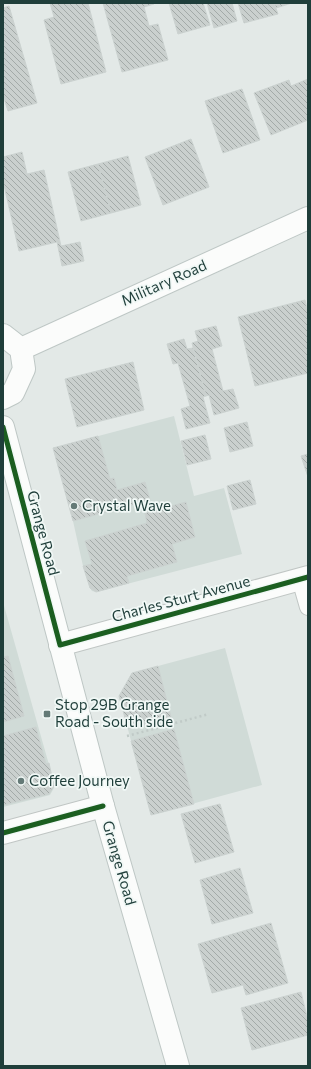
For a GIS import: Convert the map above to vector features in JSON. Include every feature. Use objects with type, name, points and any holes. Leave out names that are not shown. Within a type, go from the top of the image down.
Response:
[{"type":"main road","name":"Military Road","points":[[21,349],[308,218]]},
{"type":"main road","points":[[3,335],[21,349],[24,369],[13,393],[3,398]]},
{"type":"main road","name":"Grange Road","points":[[3,426],[103,806],[178,1066]]},
{"type":"main road","name":"Charles Sturt Avenue","points":[[60,645],[304,578]]},
{"type":"main road","points":[[3,833],[103,806]]},
{"type":"lane","points":[[304,578],[308,607]]},
{"type":"path","points":[[127,736],[209,714]]},
{"type":"shaded area","points":[[174,416],[194,496],[224,488],[242,554],[96,592],[92,591],[83,566],[73,521],[53,448]]},
{"type":"shaded area","points":[[3,602],[55,786],[50,795],[3,807]]},
{"type":"shaded area","points":[[225,648],[262,785],[151,815],[119,696],[132,673]]},
{"type":"building","points":[[50,3],[88,3],[106,72],[61,84],[44,20],[54,17]]},
{"type":"building","points":[[103,3],[153,3],[154,4],[144,7],[149,26],[158,24],[168,60],[122,72]]},
{"type":"building","points":[[169,3],[203,3],[210,25],[178,34]]},
{"type":"building","points":[[207,3],[232,3],[237,21],[214,28]]},
{"type":"building","points":[[238,3],[274,3],[278,14],[244,23]]},
{"type":"building","points":[[274,3],[292,3],[276,8]]},
{"type":"building","points":[[9,6],[37,103],[8,111],[3,95],[3,8]]},
{"type":"building","points":[[308,79],[308,120],[271,135],[254,93],[289,80],[291,86]]},
{"type":"building","points":[[242,89],[260,140],[223,153],[205,101]]},
{"type":"building","points":[[191,139],[209,187],[163,205],[145,157]]},
{"type":"building","points":[[22,152],[27,174],[44,170],[61,246],[80,242],[84,261],[62,266],[57,242],[19,251],[3,181],[3,157]]},
{"type":"building","points":[[128,156],[141,205],[111,213],[98,164]]},
{"type":"building","points":[[98,164],[111,213],[81,221],[68,172]]},
{"type":"building","points":[[305,300],[308,314],[308,373],[255,386],[238,317]]},
{"type":"building","points":[[216,326],[222,346],[212,349],[223,391],[233,389],[239,408],[214,415],[209,395],[206,396],[192,343],[198,341],[195,331]]},
{"type":"building","points":[[184,339],[187,349],[193,348],[206,396],[203,397],[210,423],[186,429],[181,409],[190,406],[178,363],[173,364],[167,344]]},
{"type":"building","points":[[133,362],[144,410],[77,427],[65,379]]},
{"type":"building","points":[[247,422],[253,446],[230,452],[224,428]]},
{"type":"building","points":[[205,435],[211,459],[187,465],[181,441]]},
{"type":"building","points":[[98,436],[110,479],[114,478],[117,490],[145,482],[150,500],[73,521],[53,448]]},
{"type":"building","points":[[308,454],[308,477],[301,456]]},
{"type":"building","points":[[250,480],[256,504],[233,510],[227,486]]},
{"type":"building","points":[[186,502],[195,537],[172,544],[177,562],[127,576],[129,583],[96,592],[90,588],[83,566],[92,564],[85,541],[147,523],[145,513]]},
{"type":"building","points":[[8,656],[24,716],[3,722],[3,657]]},
{"type":"building","points":[[158,666],[171,717],[128,729],[119,696],[132,673]]},
{"type":"building","points":[[36,727],[46,764],[49,763],[54,786],[49,794],[3,805],[3,736]]},
{"type":"building","points":[[174,729],[194,804],[151,815],[131,741]]},
{"type":"building","points":[[220,804],[234,852],[195,863],[181,814]]},
{"type":"building","points":[[240,868],[253,913],[212,924],[200,880]]},
{"type":"building","points":[[271,923],[288,983],[246,995],[243,985],[212,993],[198,944]]},
{"type":"building","points":[[301,992],[308,1021],[308,1035],[252,1050],[241,1008]]},
{"type":"cycle path","points":[[3,427],[60,645],[308,577]]},
{"type":"cycle path","points":[[3,833],[103,806]]},
{"type":"place","name":"Crystal Wave","points":[[74,506]]},
{"type":"place","name":"Stop 29B Grange Road - South side","points":[[47,714]]},
{"type":"place","name":"Coffee Journey","points":[[21,781]]}]
